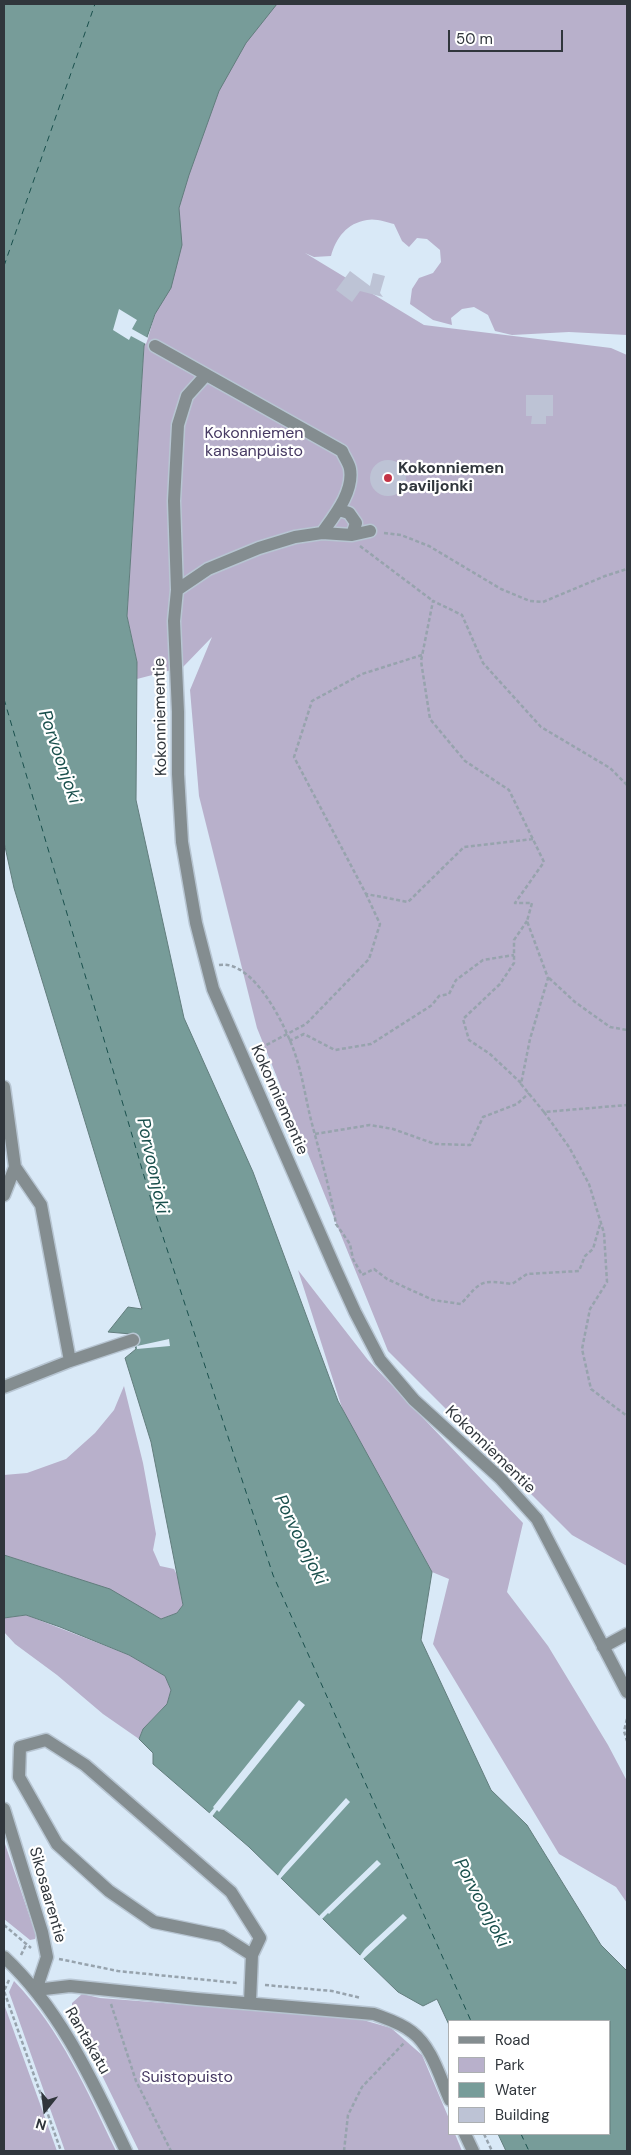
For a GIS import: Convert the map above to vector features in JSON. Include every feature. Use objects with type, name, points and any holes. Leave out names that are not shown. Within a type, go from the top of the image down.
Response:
[{"type":"street","points":[[155,346],[342,451],[350,470],[348,487],[339,510],[322,533]]},
{"type":"street","name":"Kokonniementie","points":[[206,375],[187,396],[178,425],[174,501],[177,590],[174,621],[178,712],[178,774],[182,842],[196,924],[213,989],[335,1268],[380,1360],[414,1400],[500,1478],[537,1519],[627,1692]]},
{"type":"street","points":[[339,510],[349,513],[356,523],[352,535]]},
{"type":"street","points":[[177,590],[208,568],[231,558],[295,537],[322,533],[352,535],[370,531]]},
{"type":"street","points":[[4,1087],[10,1167],[4,1195]]},
{"type":"street","points":[[10,1167],[41,1205],[70,1361]]},
{"type":"street","points":[[4,1385],[133,1340]]},
{"type":"street","points":[[603,1647],[627,1634]]},
{"type":"street","points":[[250,2002],[252,1956],[260,1938],[231,1892],[86,1765],[46,1740],[20,1747],[19,1777],[58,1844],[109,1890],[154,1922],[222,1936],[252,1956]]},
{"type":"street","name":"Sikosaarentie","points":[[4,1809],[48,1957],[36,1990]]},
{"type":"street","name":"Rantakatu","points":[[4,1957],[36,1990],[66,2032],[126,2151]]},
{"type":"street","points":[[36,1990],[70,1986],[374,2014],[399,2024],[414,2033],[430,2055],[448,2096]]},
{"type":"street","points":[[465,2135],[472,2151]]},
{"type":"path","points":[[370,531],[401,535],[429,546],[501,589],[530,602],[542,602],[627,569]]},
{"type":"path","points":[[352,535],[366,551],[433,601],[462,615],[483,663],[541,727],[610,768],[627,785]]},
{"type":"path","points":[[433,601],[421,661],[430,719],[465,761],[509,790],[544,862],[515,903],[532,903],[527,922],[514,940],[514,962],[500,984],[463,1019],[470,1040],[490,1054],[521,1084],[544,1112],[569,1147],[589,1184],[604,1233],[606,1282],[590,1309],[582,1349],[591,1389],[627,1416]]},
{"type":"path","points":[[243,1058],[306,1024],[369,959],[380,924],[294,757],[312,701],[362,674],[422,655]]},
{"type":"path","points":[[366,894],[408,902],[464,847],[534,839]]},
{"type":"path","points":[[527,922],[548,978],[610,1027],[627,1030]]},
{"type":"path","points":[[289,1041],[304,1034],[334,1050],[371,1044],[432,1005],[439,996],[449,994],[456,980],[483,960],[514,955]]},
{"type":"path","points":[[207,967],[224,964],[248,973],[264,992],[286,1035],[297,1059],[336,1224],[350,1244],[353,1259],[362,1275],[374,1269],[386,1278],[433,1300],[461,1304],[479,1284],[489,1281],[512,1284],[527,1274],[580,1271],[584,1256],[593,1249],[601,1221]]},
{"type":"path","points":[[521,1084],[530,1039],[548,978]]},
{"type":"path","points":[[315,1134],[370,1125],[393,1129],[435,1144],[470,1145],[483,1117],[517,1104],[529,1093]]},
{"type":"path","points":[[544,1112],[627,1104]]},
{"type":"path","points":[[627,1719],[624,1731],[627,1741]]},
{"type":"path","points":[[4,1925],[26,1945],[48,1957],[118,1971],[332,1991],[361,1998]]},
{"type":"path","points":[[26,1945],[4,1990],[61,2151]]},
{"type":"path","points":[[107,1990],[136,2081],[171,2151]]},
{"type":"path","points":[[344,2151],[348,2114],[362,2088],[414,2033]]},
{"type":"path","points":[[484,2135],[492,2151]]},
{"type":"green space","name":"Kokonniemen kansanpuisto","points":[[251,4],[627,4],[627,335],[569,332],[512,335],[495,331],[488,315],[474,307],[462,309],[451,318],[452,325],[433,320],[410,304],[412,289],[419,278],[433,273],[441,262],[440,250],[427,239],[417,238],[409,247],[402,241],[394,224],[384,221],[370,220],[354,224],[339,237],[331,256],[314,257],[305,253],[424,325],[611,348],[627,355],[627,1566],[572,1535],[388,1351],[257,1028],[199,796],[190,690],[212,637],[183,667],[137,679],[137,662],[127,616],[144,346],[155,314],[157,214]]},
{"type":"green space","points":[[298,1270],[368,1360],[523,1523],[507,1592],[548,1646],[608,1745],[627,1781],[627,1903],[616,1887],[559,1854],[433,1644],[449,1579],[432,1572],[343,1411]]},
{"type":"green space","points":[[124,1386],[143,1463],[156,1534],[153,1550],[160,1566],[174,1569],[179,1579],[183,1605],[177,1613],[161,1619],[138,1606],[64,1574],[4,1555],[4,1475],[27,1473],[66,1459],[95,1433],[114,1410]]},
{"type":"green space","points":[[26,1615],[129,1655],[165,1676],[171,1690],[167,1704],[143,1729],[139,1739],[103,1714],[57,1675],[15,1644],[4,1632],[4,1618]]},
{"type":"green space","points":[[4,1841],[36,1935],[35,1939],[30,1940],[4,1919]]},
{"type":"green space","points":[[14,1981],[46,2020],[72,2062],[116,2151],[65,2151],[9,1992]]},
{"type":"green space","name":"Suistopuisto","points":[[82,1994],[100,1998],[356,2018],[391,2028],[422,2055],[448,2116],[448,2135],[455,2135],[462,2151],[139,2151],[72,2014],[72,2003]]},
{"type":"green space","points":[[4,2004],[57,2151],[4,2151]]},
{"type":"water","name":"Porvoonjoki","points":[[4,4],[277,4],[246,43],[219,91],[179,208],[182,245],[171,288],[155,314],[144,346],[127,616],[137,662],[136,800],[184,1018],[253,1172],[338,1401],[432,1572],[421,1640],[491,1790],[527,1825],[601,1945],[627,1971],[627,2151],[506,2151],[498,2135],[611,2135],[611,2020],[448,2020],[448,2023],[437,1999],[423,2006],[398,1992],[249,1847],[153,1764],[153,1753],[139,1739],[143,1729],[167,1704],[171,1690],[165,1676],[129,1655],[60,1627],[26,1615],[4,1618],[4,1555],[110,1589],[161,1619],[177,1613],[183,1605],[151,1442],[125,1358],[136,1349],[131,1334],[108,1332],[128,1307],[142,1309],[14,888],[4,842]]},
{"type":"pier","points":[[119,309],[137,320],[132,329],[148,338],[146,344],[131,336],[129,340],[113,330]]},
{"type":"pier","points":[[169,1339],[170,1346],[137,1349],[137,1346]]},
{"type":"pier","points":[[299,1700],[305,1705],[219,1812],[217,1810],[211,1818],[208,1815],[213,1807]]},
{"type":"pier","points":[[346,1798],[350,1802],[280,1879],[277,1877],[283,1868]]},
{"type":"pier","points":[[377,1860],[381,1864],[321,1920],[318,1917]]},
{"type":"pier","points":[[403,1914],[407,1918],[362,1960],[359,1957],[365,1949]]},
{"type":"building","points":[[350,271],[370,286],[373,273],[385,276],[380,293],[383,297],[360,291],[352,302],[336,290]]},
{"type":"building","points":[[526,395],[553,395],[553,416],[546,416],[546,424],[531,424],[532,416],[526,416]]},
{"type":"building","name":"Kokonniemen paviljonki","points":[[388,460],[395,461],[401,465],[405,471],[405,485],[401,491],[395,495],[388,496],[381,495],[375,491],[371,485],[370,478],[371,471],[375,465],[381,461]]},
{"type":"ferry route","points":[[4,266],[95,4]]},
{"type":"ferry route","points":[[4,699],[152,1203],[273,1575],[471,2020]]},
{"type":"ferry route","points":[[521,2135],[529,2151]]},
{"type":"place","name":"Kokonniemen paviljonki","points":[[388,478]]}]
